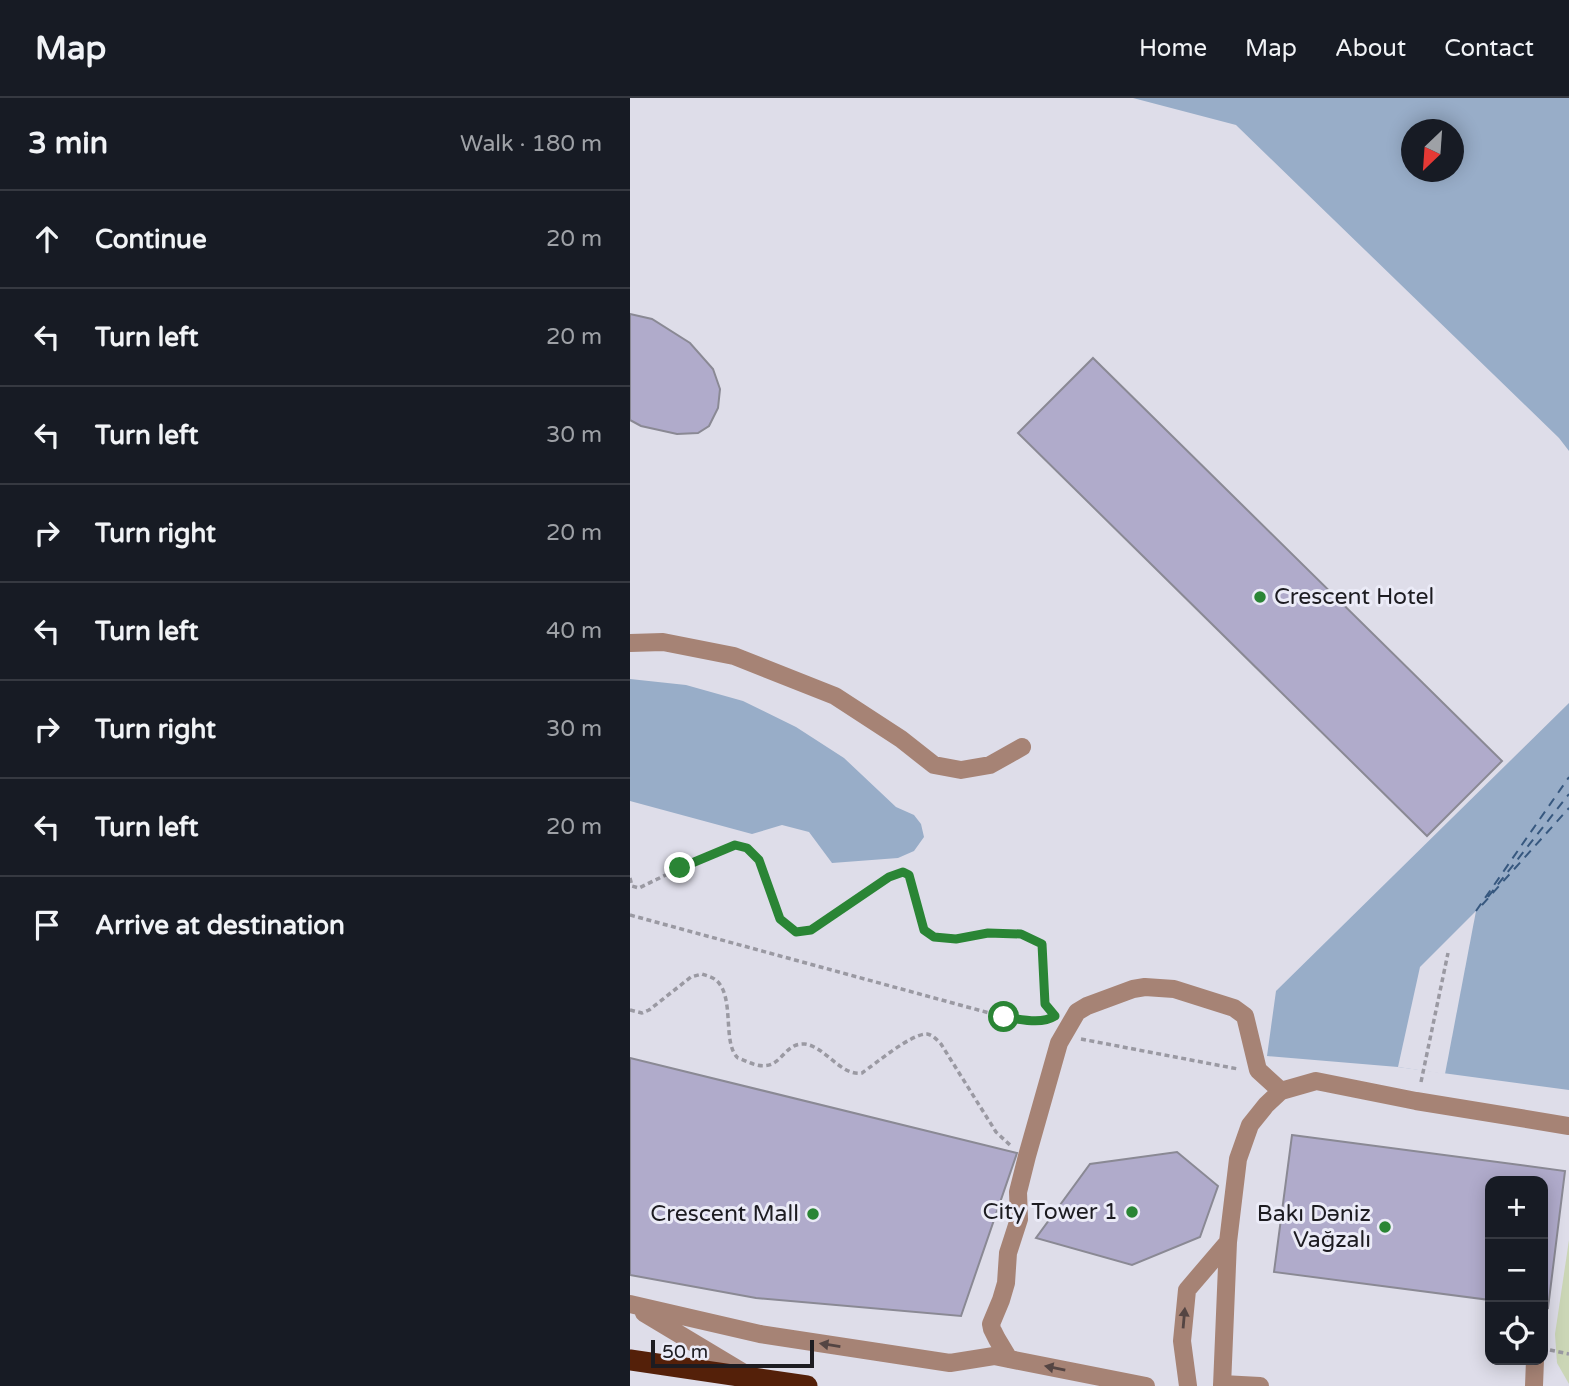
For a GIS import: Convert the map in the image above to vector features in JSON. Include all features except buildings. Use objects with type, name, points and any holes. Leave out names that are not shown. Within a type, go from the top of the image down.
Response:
[{"type":"highway","points":[[630,1360],[807,1386]]},
{"type":"lane","points":[[630,642],[663,642],[734,656],[835,696],[901,739],[934,765],[961,770],[990,765],[1022,747]]},
{"type":"lane","points":[[1009,1359],[992,1324],[1006,1283],[1007,1253],[1019,1219],[1018,1192],[1059,1043],[1061,1023],[1087,1006],[1133,989],[1174,989],[1198,996],[1234,1008],[1245,1016],[1258,1070],[1281,1091]]},
{"type":"lane","points":[[1260,1386],[1222,1385],[1228,1242],[1238,1159],[1250,1125],[1281,1091],[1316,1081],[1416,1101],[1569,1126]]},
{"type":"lane","points":[[1188,1386],[1182,1342],[1187,1290],[1228,1242]]},
{"type":"lane","points":[[630,1304],[760,1334],[950,1363],[994,1356],[1146,1386]]},
{"type":"lane","points":[[630,1304],[752,1378]]},
{"type":"lane","points":[[1534,1386],[1535,1365]]},
{"type":"path","points":[[630,878],[632,886],[639,888],[735,845],[747,848],[759,860],[780,919],[796,932],[811,930],[889,877],[903,872],[909,875],[924,930],[934,937],[956,939],[988,933],[1021,934],[1042,944],[1045,1004],[1073,1038],[1236,1069]]},
{"type":"path","points":[[630,915],[1004,1017],[1061,1023]]},
{"type":"path","points":[[1416,1101],[1448,953]]},
{"type":"path","points":[[630,1010],[642,1013],[649,1010],[691,977],[702,974],[716,980],[724,992],[732,1049],[738,1058],[758,1066],[772,1065],[794,1045],[806,1044],[856,1074],[862,1073],[914,1037],[926,1034],[934,1037],[940,1044],[996,1132],[1004,1141],[1027,1156]]},
{"type":"path","points":[[1548,1350],[1569,1354]]},
{"type":"green space","points":[[1569,1240],[1569,1384],[1557,1363],[1555,1334]]},
{"type":"water","points":[[1133,98],[1569,98],[1569,451],[1559,438],[1236,125]]},
{"type":"water","points":[[630,679],[686,685],[743,701],[796,727],[844,758],[896,807],[914,815],[921,824],[924,837],[914,851],[898,858],[832,863],[809,832],[782,825],[752,834],[630,801]]},
{"type":"water","points":[[1569,703],[1569,1090],[1398,1067],[1267,1056],[1276,991]]},
{"type":"pier","points":[[1476,911],[1445,1074],[1398,1067],[1420,967]]},
{"type":"ferry route","points":[[1476,911],[1569,777]]},
{"type":"ferry route","points":[[1488,897],[1569,794]]},
{"type":"ferry route","points":[[1482,905],[1569,808]]},
{"type":"place","name":"Crescent Hotel","points":[[1260,597]]},
{"type":"place","name":"City Tower 1","points":[[1132,1212]]},
{"type":"place","name":"Crescent Mall","points":[[813,1214]]},
{"type":"place","name":"Bakı Dəniz Vağzalı","points":[[1385,1227]]},
{"type":"route","points":[[680,868],[735,845],[747,848],[759,860],[780,919],[796,932],[811,930],[889,877],[903,872],[909,875],[924,930],[934,937],[956,939],[988,933],[1021,934],[1042,944],[1045,1004],[1055,1016],[1048,1021],[1004,1017]]}]
